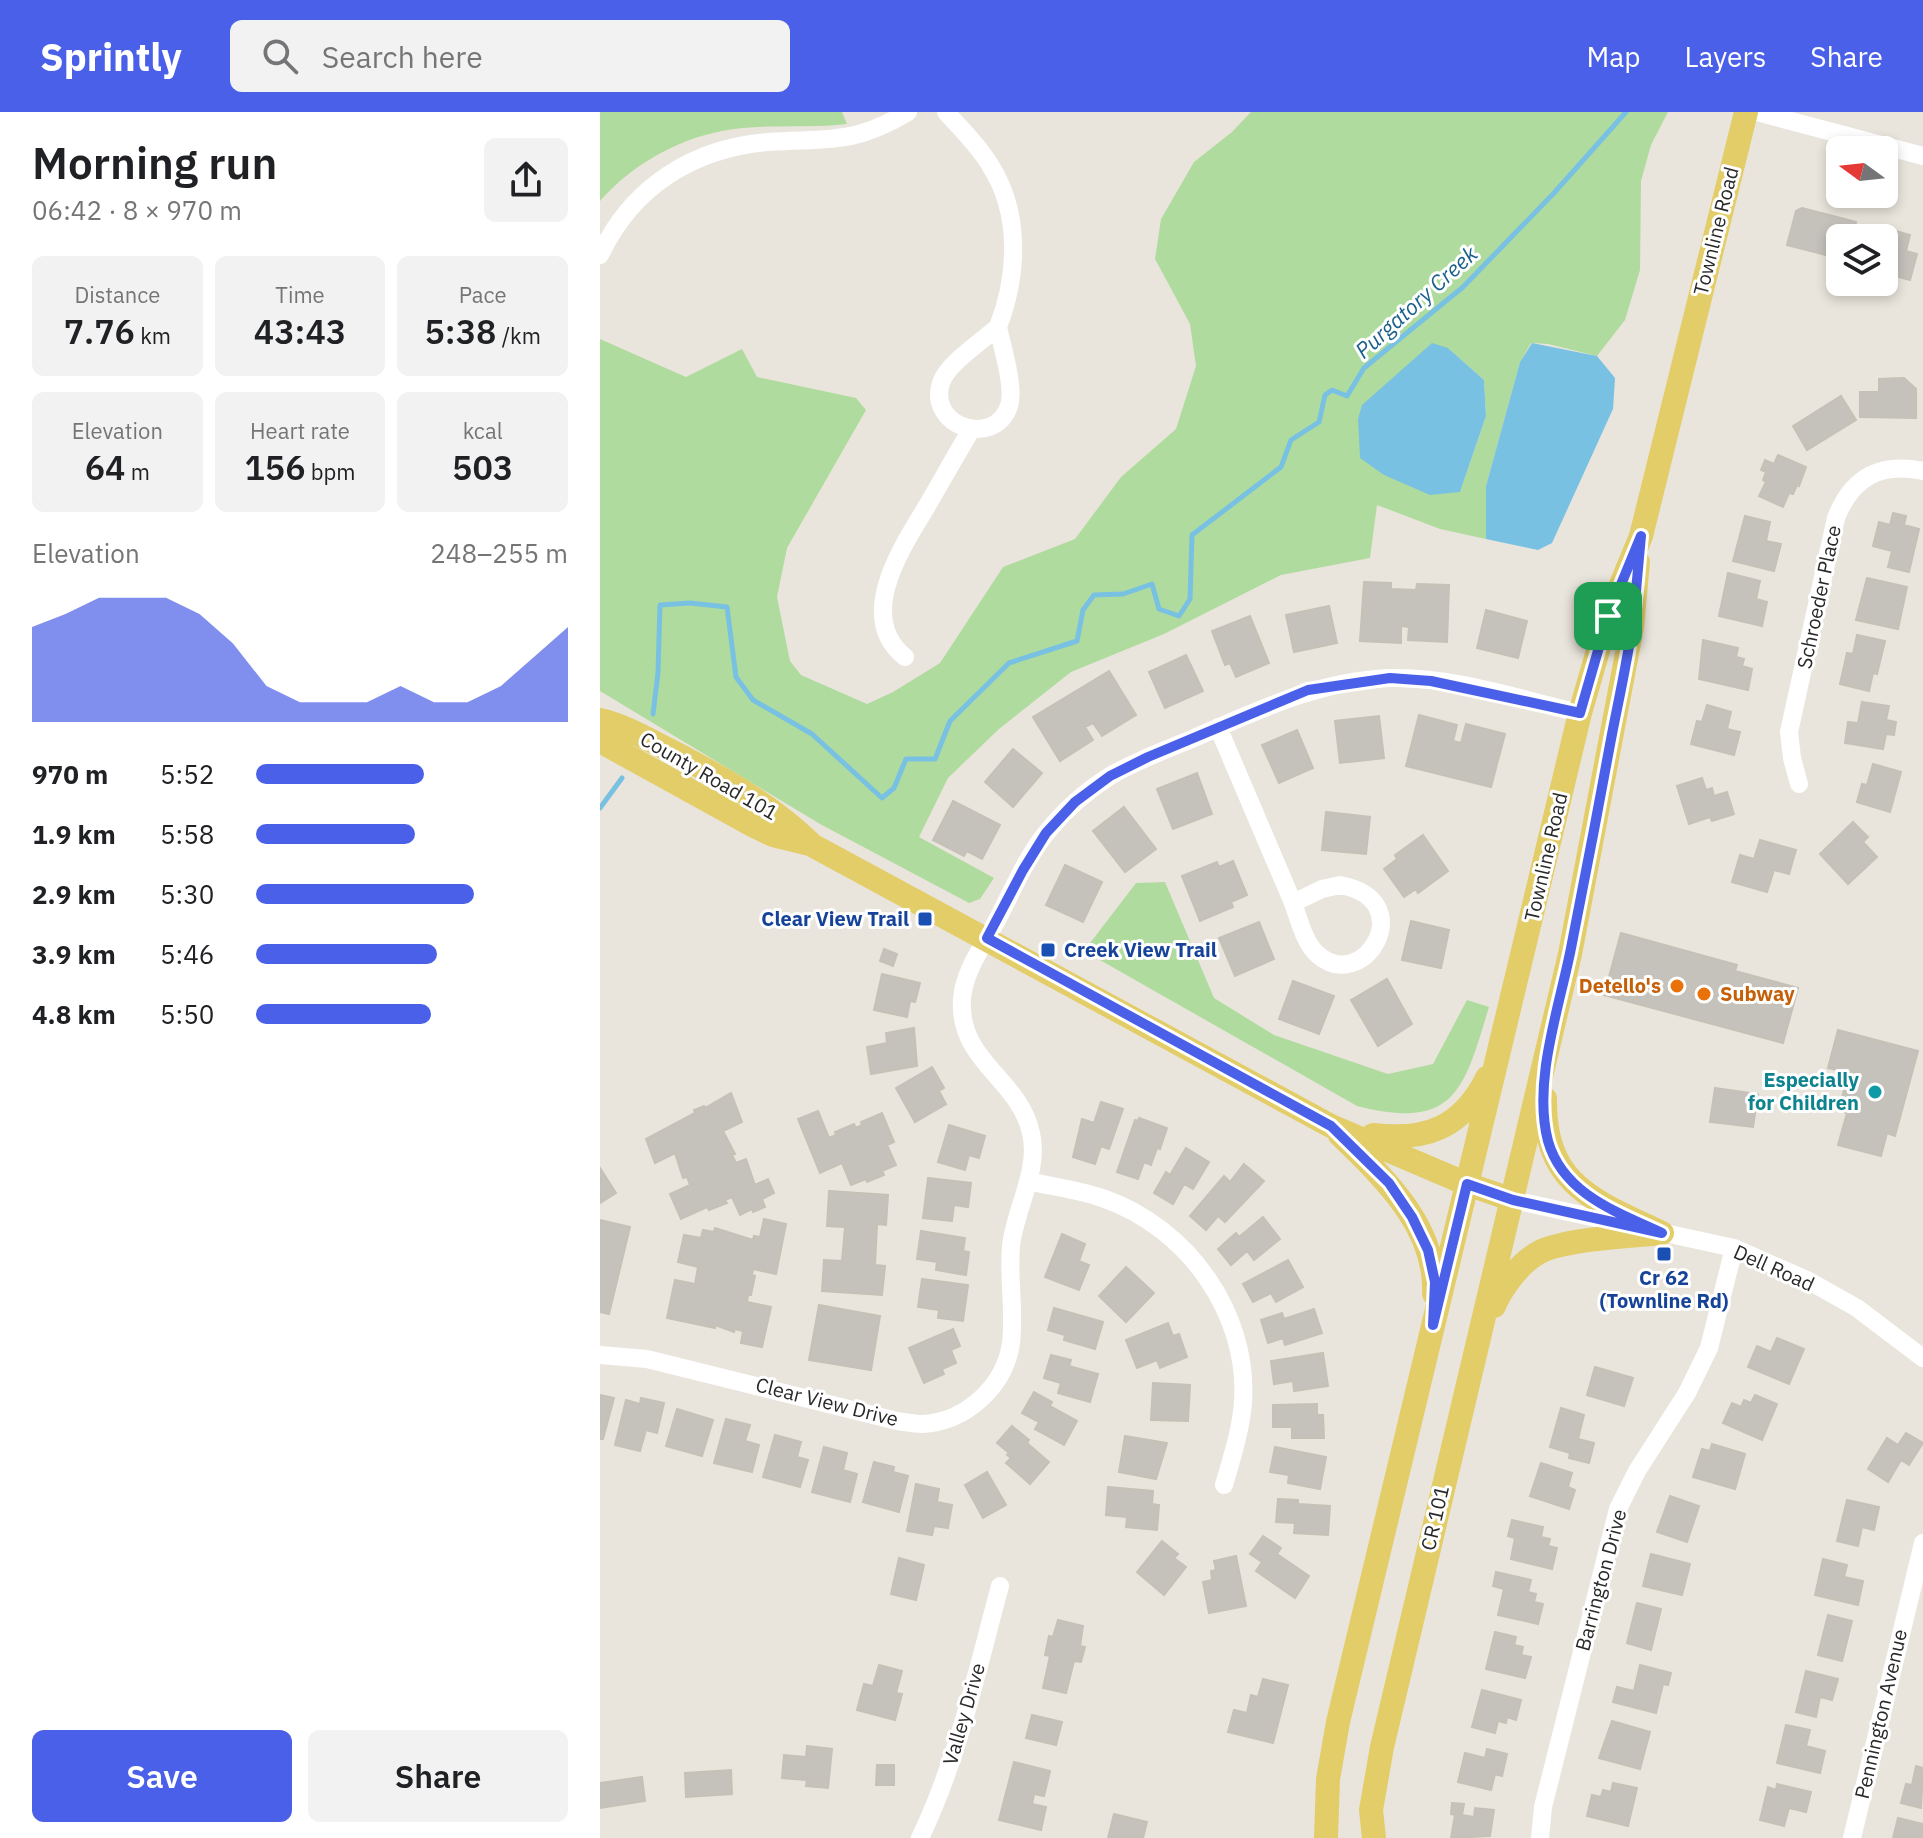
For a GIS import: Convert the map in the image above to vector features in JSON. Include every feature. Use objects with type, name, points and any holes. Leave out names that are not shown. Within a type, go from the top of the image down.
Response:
[{"type":"main road","name":"Townline Road","points":[[1513,1200],[1570,954],[1632,627],[1641,536],[1746,112]]},
{"type":"main road","name":"Townline Road","points":[[1433,1325],[1580,713],[1608,616],[1641,536]]},
{"type":"main road","name":"County Road 101","points":[[600,720],[654,742],[731,784],[765,804],[810,844],[1331,1126],[1467,1184],[1513,1200]]},
{"type":"main road","name":"County Road 101","points":[[600,741],[754,826],[773,835],[810,844]]},
{"type":"main road","points":[[1331,1126],[1401,1138],[1441,1129],[1470,1104],[1485,1083],[1500,1050]]},
{"type":"main road","points":[[1546,1060],[1548,1140],[1561,1166],[1586,1195],[1662,1233]]},
{"type":"main road","points":[[1326,1838],[1328,1779],[1338,1722],[1433,1325],[1435,1282],[1428,1250],[1412,1217],[1389,1183],[1331,1126]]},
{"type":"main road","name":"CR 101","points":[[1374,1838],[1371,1810],[1382,1747],[1513,1200]]},
{"type":"main road","points":[[1474,1353],[1497,1299],[1513,1276],[1539,1252],[1577,1243],[1662,1233]]},
{"type":"street","points":[[600,255],[629,208],[652,185],[678,167],[706,154],[737,145],[838,140],[868,133],[908,112]]},
{"type":"street","points":[[946,112],[991,166],[1006,199],[1013,234],[1013,270],[998,327],[950,368],[941,383],[939,398],[945,415],[971,430],[987,429],[1000,419],[1009,406],[1011,390],[998,327]]},
{"type":"street","points":[[1757,112],[1923,156]]},
{"type":"street","points":[[905,657],[887,637],[882,615],[888,582],[897,555],[971,430]]},
{"type":"street","name":"Schroeder Place","points":[[1799,784],[1789,732],[1836,518],[1843,499],[1856,484],[1872,473],[1891,468],[1923,471]]},
{"type":"street","points":[[987,938],[1046,833],[1075,802],[1110,776],[1308,690],[1390,678],[1445,683],[1580,713]]},
{"type":"street","points":[[1218,727],[1307,939],[1316,953],[1330,962],[1346,964],[1362,959],[1374,948],[1380,933],[1380,916],[1372,899],[1358,888],[1340,885],[1322,889],[1293,903]]},
{"type":"street","name":"Clear View Drive","points":[[600,1355],[647,1359],[897,1421],[922,1424],[947,1419],[970,1408],[989,1391],[1003,1371],[1011,1346],[1011,1246],[1033,1161],[1032,1137],[1026,1115],[1015,1095],[982,1062],[969,1042],[963,1020],[962,997],[967,975],[987,938]]},
{"type":"street","points":[[1028,1181],[1104,1198],[1138,1214],[1169,1234],[1196,1262],[1217,1293],[1232,1327],[1241,1364],[1243,1400],[1238,1437],[1224,1485]]},
{"type":"street","name":"Dell Road","points":[[1513,1200],[1734,1248],[1809,1281],[1857,1308],[1923,1358]]},
{"type":"street","name":"Barrington Drive","points":[[1540,1838],[1543,1807],[1618,1509],[1637,1471],[1687,1393],[1709,1348],[1734,1248]]},
{"type":"street","name":"Pennington Avenue","points":[[1852,1838],[1923,1543]]},
{"type":"street","name":"Valley Drive","points":[[920,1838],[933,1812],[954,1753],[1000,1586]]},
{"type":"green space","points":[[600,112],[842,112],[847,124],[753,127],[705,135],[655,156],[612,188],[600,201]]},
{"type":"green space","points":[[1251,112],[1668,112],[1651,145],[1641,181],[1640,270],[1625,320],[1597,356],[1531,343],[1520,362],[1486,486],[1486,539],[1440,529],[1377,505],[1370,558],[1281,575],[1164,634],[1071,672],[999,729],[948,778],[919,837],[994,878],[980,899],[969,903],[820,824],[600,691],[600,339],[686,377],[742,349],[757,377],[856,398],[866,410],[787,548],[777,597],[790,661],[801,675],[867,704],[940,663],[1003,567],[1075,539],[1121,477],[1176,429],[1196,366],[1190,324],[1155,259],[1161,219],[1194,162],[1232,132]],"holes":[[[1448,348],[1484,380],[1486,416],[1460,492]]]},
{"type":"green space","points":[[1165,882],[1214,998],[1274,1035],[1388,1074],[1433,1064],[1467,1000],[1489,1007],[1472,1061],[1462,1081],[1450,1097],[1435,1108],[1415,1113],[1357,1106],[1084,951],[1136,883]]},
{"type":"water","points":[[1432,343],[1448,348],[1484,380],[1486,416],[1460,492],[1430,495],[1384,475],[1360,458],[1358,419],[1362,405]]},
{"type":"water","points":[[1532,343],[1597,356],[1615,378],[1613,409],[1552,543],[1538,550],[1486,539],[1486,486],[1520,362]]},
{"type":"building","points":[[1802,208],[1856,222],[1826,224],[1826,255],[1787,245],[1796,211]]},
{"type":"building","points":[[1898,232],[1910,235],[1906,251],[1917,254],[1910,280],[1898,277]]},
{"type":"building","points":[[1904,378],[1916,389],[1916,418],[1860,417],[1860,392],[1879,392],[1879,379]]},
{"type":"building","points":[[1841,396],[1856,420],[1807,450],[1793,426]]},
{"type":"building","points":[[1778,455],[1806,467],[1799,486],[1793,494],[1789,493],[1783,507],[1759,496],[1766,482],[1763,480],[1766,472],[1761,470],[1765,460],[1774,464]]},
{"type":"building","points":[[1893,513],[1906,516],[1904,525],[1919,529],[1909,572],[1888,567],[1892,551],[1873,546],[1879,522],[1890,525]]},
{"type":"building","points":[[1745,516],[1770,522],[1766,541],[1781,544],[1774,571],[1733,561]]},
{"type":"building","points":[[1728,573],[1760,581],[1756,599],[1767,602],[1762,626],[1719,616]]},
{"type":"building","points":[[1867,578],[1907,587],[1898,629],[1856,620]]},
{"type":"building","points":[[1364,582],[1391,583],[1391,589],[1416,590],[1417,584],[1449,585],[1447,642],[1408,640],[1409,627],[1401,626],[1401,643],[1360,641]]},
{"type":"building","points":[[1329,606],[1337,643],[1294,652],[1286,615]]},
{"type":"building","points":[[1486,610],[1527,621],[1518,658],[1477,648]]},
{"type":"building","points":[[1250,616],[1269,663],[1236,677],[1230,663],[1225,665],[1212,631]]},
{"type":"building","points":[[1857,635],[1885,641],[1877,674],[1873,673],[1869,691],[1840,684],[1847,653],[1853,654]]},
{"type":"building","points":[[1703,640],[1738,648],[1736,657],[1744,659],[1742,666],[1752,669],[1748,690],[1699,679]]},
{"type":"building","points":[[1186,655],[1203,691],[1165,708],[1149,672]]},
{"type":"building","points":[[1109,671],[1136,715],[1102,736],[1093,723],[1085,727],[1093,740],[1060,761],[1033,717]]},
{"type":"building","points":[[1862,702],[1889,706],[1886,720],[1896,722],[1894,735],[1886,734],[1883,749],[1845,743],[1848,722],[1858,723]]},
{"type":"building","points":[[1707,705],[1731,712],[1727,729],[1740,732],[1734,755],[1691,744],[1697,721],[1702,722]]},
{"type":"building","points":[[1419,715],[1457,725],[1453,741],[1461,743],[1466,724],[1505,734],[1491,787],[1406,766]]},
{"type":"building","points":[[1379,716],[1384,758],[1340,763],[1335,721]]},
{"type":"building","points":[[1297,730],[1313,768],[1279,783],[1262,745]]},
{"type":"building","points":[[1013,749],[1042,773],[1013,807],[985,782]]},
{"type":"building","points":[[1873,764],[1901,772],[1890,812],[1857,802],[1862,784],[1867,785]]},
{"type":"building","points":[[1197,773],[1212,814],[1173,829],[1157,789]]},
{"type":"building","points":[[1702,778],[1706,790],[1712,788],[1714,796],[1727,792],[1734,814],[1689,824],[1677,786]]},
{"type":"building","points":[[953,801],[1000,825],[982,859],[967,851],[964,856],[933,840]]},
{"type":"building","points":[[1124,807],[1156,849],[1125,872],[1093,831]]},
{"type":"building","points":[[1326,812],[1370,817],[1366,854],[1322,850]]},
{"type":"building","points":[[1853,822],[1868,837],[1863,842],[1877,857],[1848,884],[1820,854]]},
{"type":"building","points":[[1423,835],[1448,871],[1418,893],[1416,889],[1404,897],[1384,869],[1397,859],[1395,855]]},
{"type":"building","points":[[1760,840],[1796,850],[1789,874],[1774,870],[1767,892],[1732,882],[1740,855],[1754,859]]},
{"type":"building","points":[[1233,861],[1247,895],[1231,902],[1233,907],[1200,921],[1182,876],[1217,862],[1219,867]]},
{"type":"building","points":[[1065,865],[1102,882],[1083,922],[1046,905]]},
{"type":"building","points":[[1411,921],[1449,930],[1441,968],[1402,960]]},
{"type":"building","points":[[1259,922],[1274,959],[1235,976],[1219,938]]},
{"type":"building","points":[[1621,933],[1737,965],[1735,971],[1798,988],[1783,1043],[1604,995]]},
{"type":"building","points":[[884,949],[897,954],[893,966],[880,961]]},
{"type":"building","points":[[882,974],[920,983],[915,1002],[910,1001],[907,1017],[874,1010]]},
{"type":"building","points":[[1387,979],[1412,1024],[1378,1046],[1351,1000]]},
{"type":"building","points":[[1293,981],[1334,996],[1319,1034],[1279,1019]]},
{"type":"building","points":[[914,1028],[917,1066],[871,1074],[867,1047],[887,1043],[886,1033]]},
{"type":"building","name":"Especially for Children","points":[[1838,1030],[1918,1051],[1895,1136],[1887,1133],[1881,1156],[1838,1145],[1847,1113],[1839,1110],[1848,1073],[1828,1068]]},
{"type":"building","points":[[932,1067],[944,1088],[939,1091],[946,1104],[915,1122],[896,1088]]},
{"type":"building","points":[[1715,1088],[1758,1094],[1753,1127],[1710,1122]]},
{"type":"building","points":[[731,1093],[742,1122],[723,1131],[735,1154],[732,1155],[736,1163],[746,1159],[755,1185],[768,1179],[774,1193],[762,1199],[765,1207],[753,1212],[752,1209],[740,1215],[732,1197],[725,1200],[727,1203],[709,1210],[707,1207],[681,1219],[670,1194],[690,1185],[687,1177],[683,1178],[675,1153],[655,1163],[646,1139],[695,1113],[694,1110],[705,1108]]},
{"type":"building","points":[[1101,1102],[1123,1109],[1109,1149],[1101,1146],[1095,1164],[1073,1157],[1082,1119],[1094,1123]]},
{"type":"building","points":[[818,1111],[829,1138],[836,1135],[835,1132],[854,1124],[856,1128],[862,1125],[861,1122],[882,1113],[894,1142],[887,1145],[896,1165],[882,1171],[884,1175],[851,1185],[842,1163],[820,1173],[798,1119]]},
{"type":"building","points":[[1139,1118],[1167,1128],[1151,1165],[1144,1162],[1138,1179],[1117,1172],[1135,1120]]},
{"type":"building","points":[[949,1125],[985,1136],[979,1158],[969,1155],[965,1170],[938,1162]]},
{"type":"building","points":[[1186,1148],[1209,1162],[1193,1189],[1184,1184],[1173,1204],[1154,1193],[1166,1172],[1170,1175]]},
{"type":"building","points":[[1244,1164],[1264,1181],[1225,1222],[1218,1216],[1206,1230],[1190,1216],[1224,1176],[1230,1182]]},
{"type":"building","points":[[600,1168],[616,1193],[600,1203]]},
{"type":"building","points":[[928,1178],[971,1183],[968,1207],[954,1205],[952,1221],[923,1218]]},
{"type":"building","points":[[829,1191],[888,1195],[886,1225],[877,1224],[875,1265],[885,1266],[882,1295],[822,1291],[824,1260],[842,1261],[845,1227],[827,1226]]},
{"type":"building","points":[[1263,1217],[1280,1239],[1254,1260],[1247,1251],[1231,1265],[1218,1249],[1236,1233],[1239,1237]]},
{"type":"building","points":[[764,1219],[786,1224],[776,1274],[753,1269],[752,1275],[755,1276],[747,1302],[771,1307],[762,1347],[741,1343],[743,1331],[735,1329],[734,1332],[715,1325],[715,1328],[667,1318],[675,1280],[695,1284],[698,1267],[678,1262],[684,1235],[701,1238],[703,1230],[714,1232],[715,1228],[753,1240],[754,1236],[760,1237]]},
{"type":"building","points":[[600,1220],[630,1227],[609,1314],[600,1312]]},
{"type":"building","points":[[921,1231],[965,1238],[963,1251],[969,1252],[966,1275],[936,1270],[937,1262],[917,1259]]},
{"type":"building","points":[[1062,1234],[1085,1244],[1079,1261],[1089,1265],[1079,1290],[1045,1277]]},
{"type":"building","points":[[1288,1260],[1303,1287],[1276,1302],[1271,1293],[1253,1302],[1243,1284]]},
{"type":"building","points":[[1126,1267],[1154,1293],[1126,1322],[1099,1296]]},
{"type":"building","points":[[922,1279],[968,1285],[963,1321],[938,1318],[939,1310],[918,1307]]},
{"type":"building","points":[[819,1305],[880,1316],[871,1370],[809,1360]]},
{"type":"building","points":[[1054,1308],[1103,1322],[1095,1349],[1064,1340],[1065,1335],[1048,1330]]},
{"type":"building","points":[[1314,1309],[1322,1333],[1285,1345],[1283,1338],[1268,1343],[1261,1320],[1282,1313],[1284,1319]]},
{"type":"building","points":[[1168,1323],[1173,1336],[1179,1334],[1187,1357],[1160,1368],[1157,1360],[1137,1368],[1126,1340]]},
{"type":"building","points":[[953,1329],[960,1346],[951,1350],[956,1363],[942,1369],[944,1374],[924,1383],[909,1348]]},
{"type":"building","points":[[1777,1338],[1804,1349],[1789,1384],[1748,1367],[1757,1346],[1771,1352]]},
{"type":"building","points":[[1323,1353],[1328,1386],[1294,1391],[1293,1381],[1274,1384],[1271,1361]]},
{"type":"building","points":[[1051,1355],[1071,1360],[1069,1366],[1098,1374],[1090,1402],[1058,1393],[1061,1383],[1044,1378]]},
{"type":"building","points":[[1595,1367],[1633,1378],[1624,1406],[1587,1395]]},
{"type":"building","points":[[1153,1383],[1190,1385],[1188,1421],[1151,1420]]},
{"type":"building","points":[[1034,1392],[1052,1402],[1050,1406],[1077,1421],[1064,1445],[1035,1429],[1039,1422],[1022,1413]]},
{"type":"building","points":[[600,1395],[614,1398],[603,1439],[600,1439]]},
{"type":"building","points":[[1755,1395],[1777,1404],[1762,1440],[1723,1423],[1732,1403],[1741,1407],[1744,1400],[1751,1403]]},
{"type":"building","points":[[641,1398],[664,1403],[657,1433],[646,1430],[640,1451],[615,1445],[626,1400],[640,1404]]},
{"type":"building","points":[[1317,1404],[1317,1415],[1323,1415],[1324,1438],[1292,1438],[1292,1427],[1273,1427],[1273,1405]]},
{"type":"building","points":[[1561,1408],[1584,1415],[1578,1439],[1594,1443],[1589,1463],[1569,1458],[1570,1453],[1550,1447]]},
{"type":"building","points":[[677,1409],[713,1420],[702,1456],[666,1446]]},
{"type":"building","points":[[726,1419],[750,1425],[745,1441],[759,1445],[752,1472],[714,1463]]},
{"type":"building","points":[[1012,1426],[1049,1462],[1030,1484],[1006,1463],[1011,1458],[1007,1455],[1009,1453],[997,1443]]},
{"type":"building","points":[[1906,1433],[1923,1443],[1909,1465],[1901,1460],[1888,1482],[1868,1469],[1887,1438],[1898,1445]]},
{"type":"building","points":[[775,1435],[801,1442],[797,1457],[808,1460],[800,1487],[763,1477]]},
{"type":"building","points":[[1125,1436],[1167,1443],[1156,1479],[1119,1472]]},
{"type":"building","points":[[1712,1444],[1745,1454],[1735,1489],[1693,1477],[1702,1449],[1710,1451]]},
{"type":"building","points":[[824,1447],[847,1453],[843,1470],[857,1474],[850,1502],[812,1492]]},
{"type":"building","points":[[1275,1447],[1326,1457],[1320,1489],[1288,1483],[1289,1475],[1270,1472]]},
{"type":"building","points":[[874,1462],[894,1467],[893,1472],[908,1476],[899,1512],[863,1502]]},
{"type":"building","points":[[1541,1463],[1572,1473],[1568,1487],[1575,1490],[1569,1509],[1530,1496]]},
{"type":"building","points":[[987,1472],[1006,1505],[983,1518],[965,1485]]},
{"type":"building","points":[[916,1484],[939,1489],[937,1502],[952,1505],[948,1528],[934,1526],[932,1535],[907,1531]]},
{"type":"building","points":[[1108,1487],[1153,1491],[1152,1504],[1159,1505],[1157,1530],[1126,1527],[1127,1517],[1106,1515]]},
{"type":"building","points":[[1670,1496],[1699,1506],[1687,1542],[1657,1532]]},
{"type":"building","points":[[1278,1499],[1330,1506],[1328,1535],[1294,1533],[1295,1523],[1276,1522]]},
{"type":"building","points":[[1847,1500],[1879,1507],[1874,1530],[1862,1527],[1858,1546],[1837,1541]]},
{"type":"building","points":[[1512,1520],[1543,1527],[1541,1537],[1550,1539],[1548,1546],[1557,1548],[1552,1569],[1511,1559],[1515,1538],[1508,1536]]},
{"type":"building","points":[[1263,1536],[1281,1548],[1277,1554],[1309,1576],[1295,1598],[1256,1571],[1262,1562],[1250,1554]]},
{"type":"building","points":[[1162,1541],[1178,1554],[1174,1558],[1186,1567],[1164,1595],[1137,1572]]},
{"type":"building","points":[[1651,1554],[1690,1564],[1682,1595],[1643,1586]]},
{"type":"building","points":[[1236,1556],[1246,1606],[1209,1613],[1203,1582],[1212,1580],[1211,1571],[1216,1570],[1214,1561]]},
{"type":"building","points":[[899,1558],[924,1565],[916,1600],[891,1594]]},
{"type":"building","points":[[1823,1559],[1847,1565],[1844,1577],[1863,1581],[1858,1605],[1815,1595]]},
{"type":"building","points":[[1496,1572],[1531,1580],[1528,1592],[1536,1594],[1534,1602],[1543,1604],[1538,1624],[1498,1615],[1504,1589],[1493,1586]]},
{"type":"building","points":[[1637,1603],[1661,1609],[1651,1650],[1627,1643]]},
{"type":"building","points":[[1828,1615],[1852,1621],[1842,1661],[1818,1655]]},
{"type":"building","points":[[1058,1620],[1083,1626],[1080,1646],[1085,1647],[1081,1662],[1074,1661],[1066,1693],[1043,1688],[1050,1656],[1045,1655],[1049,1636],[1053,1637]]},
{"type":"building","points":[[1495,1632],[1516,1637],[1514,1645],[1523,1647],[1521,1655],[1531,1657],[1525,1678],[1486,1669]]},
{"type":"building","points":[[879,1665],[902,1671],[896,1693],[902,1694],[895,1720],[857,1710],[864,1684],[873,1686]]},
{"type":"building","points":[[1640,1665],[1671,1673],[1668,1685],[1663,1684],[1656,1713],[1613,1702],[1617,1687],[1634,1691]]},
{"type":"building","points":[[1806,1671],[1838,1679],[1832,1700],[1820,1697],[1816,1717],[1796,1712]]},
{"type":"building","points":[[1263,1679],[1288,1685],[1273,1743],[1228,1732],[1234,1710],[1247,1713],[1251,1695],[1258,1697]]},
{"type":"building","points":[[1482,1690],[1521,1700],[1516,1720],[1507,1717],[1506,1723],[1498,1721],[1495,1733],[1472,1727]]},
{"type":"building","points":[[1032,1715],[1062,1722],[1056,1745],[1026,1738]]},
{"type":"building","points":[[1612,1721],[1650,1732],[1640,1769],[1599,1758]]},
{"type":"building","points":[[1786,1725],[1810,1730],[1806,1746],[1825,1751],[1820,1773],[1777,1763]]},
{"type":"building","points":[[807,1746],[832,1749],[828,1788],[806,1786],[807,1780],[782,1778],[784,1755],[806,1757]]},
{"type":"building","points":[[1487,1749],[1507,1754],[1502,1776],[1495,1774],[1491,1790],[1458,1782],[1465,1753],[1485,1758]]},
{"type":"building","points":[[1014,1762],[1050,1771],[1044,1796],[1034,1794],[1032,1804],[1046,1807],[1041,1830],[999,1820]]},
{"type":"building","points":[[877,1765],[894,1765],[894,1785],[876,1785]]},
{"type":"building","points":[[1916,1766],[1923,1768],[1921,1808],[1901,1803],[1906,1784],[1912,1785]]},
{"type":"building","points":[[731,1770],[732,1794],[686,1797],[685,1773]]},
{"type":"building","points":[[642,1777],[645,1801],[600,1808],[600,1783]]},
{"type":"building","points":[[1613,1783],[1637,1788],[1628,1826],[1587,1816],[1592,1795],[1601,1797],[1603,1790],[1611,1792]]},
{"type":"building","points":[[1777,1784],[1811,1792],[1806,1812],[1789,1808],[1784,1826],[1760,1820],[1768,1787],[1776,1790]]},
{"type":"building","points":[[1452,1803],[1464,1804],[1462,1815],[1474,1817],[1475,1808],[1494,1810],[1490,1836],[1451,1838],[1455,1815],[1451,1814]]},
{"type":"building","points":[[1114,1814],[1147,1822],[1143,1838],[1108,1838]]},
{"type":"building","points":[[1898,1818],[1923,1824],[1923,1838],[1893,1838]]},
{"type":"waterway","name":"Purgatory Creek","points":[[653,714],[660,605],[690,603],[727,607],[736,677],[753,700],[812,734],[882,798],[894,788],[906,759],[935,759],[950,721],[1009,663],[1077,641],[1083,610],[1094,595],[1123,594],[1152,584],[1159,609],[1179,616],[1190,599],[1192,535],[1281,467],[1291,440],[1319,422],[1325,395],[1332,390],[1347,396],[1364,368],[1463,287],[1554,193],[1626,112]]},
{"type":"waterway","name":"Purgatory Creek","points":[[600,808],[622,778]]},
{"type":"place","name":"Clear View Trail","points":[[925,919]]},
{"type":"place","name":"Creek View Trail","points":[[1048,950]]},
{"type":"place","name":"Detello's","points":[[1677,986]]},
{"type":"place","name":"Subway","points":[[1704,994]]},
{"type":"place","name":"Especially for Children","points":[[1875,1092]]},
{"type":"place","name":"Cr 62 (Townline Rd)","points":[[1664,1254]]},
{"type":"route","points":[[1641,536],[1632,627],[1570,954],[1546,1060],[1545,1115],[1548,1140],[1571,1181],[1586,1195],[1662,1233],[1513,1200],[1467,1184],[1433,1325],[1435,1282],[1428,1250],[1412,1217],[1389,1183],[1331,1126],[987,938],[1046,833],[1075,802],[1110,776],[1308,690],[1349,682],[1390,678],[1431,681],[1580,713],[1608,616],[1641,536]]}]
